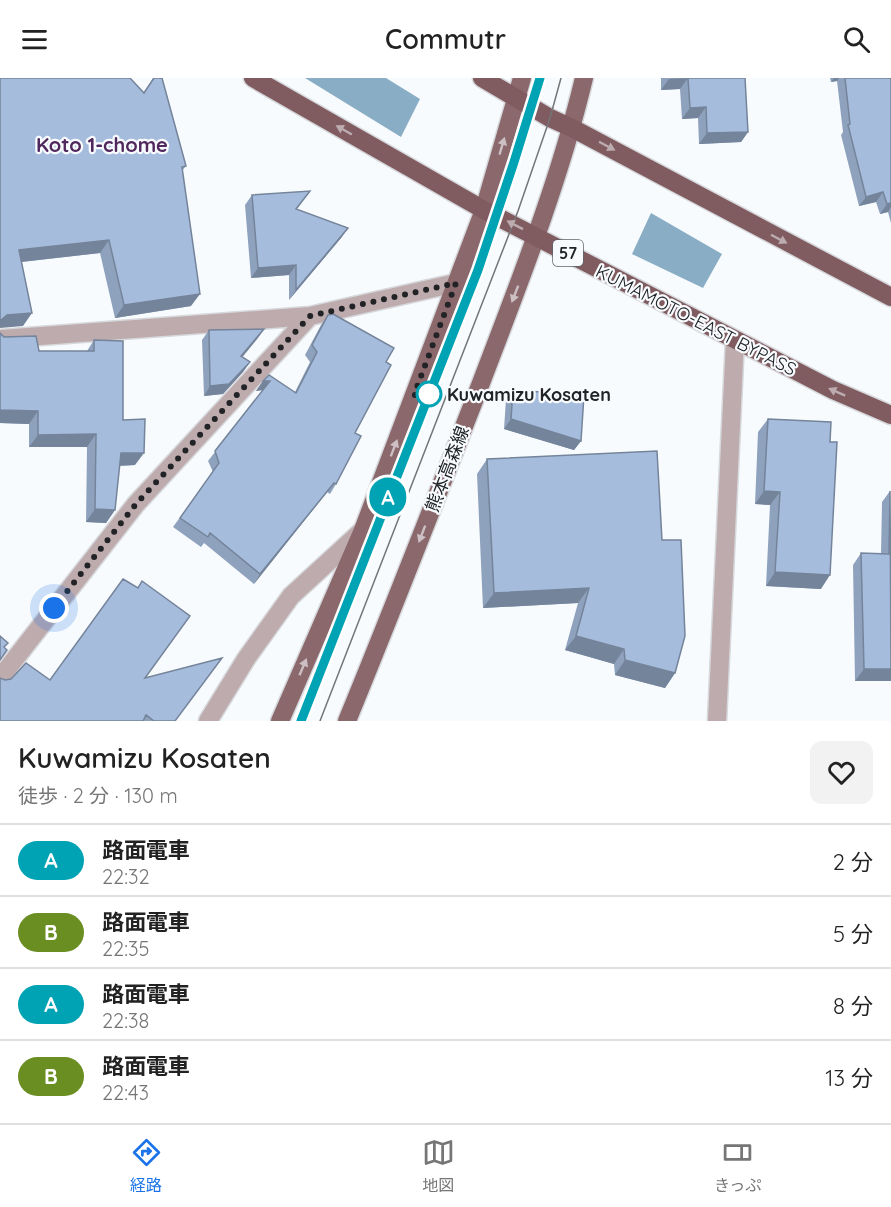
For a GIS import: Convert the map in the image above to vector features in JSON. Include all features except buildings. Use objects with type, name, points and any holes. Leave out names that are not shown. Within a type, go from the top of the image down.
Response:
[{"type":"highway","name":"KUMAMOTO-EAST BYPASS","points":[[253,78],[484,210],[833,390],[891,415]]},
{"type":"highway","points":[[482,78],[550,118],[891,297]]},
{"type":"main road","points":[[280,721],[363,530],[484,210],[522,78]]},
{"type":"main road","name":"熊本高森線","points":[[347,721],[397,601],[537,237],[572,128],[584,78]]},
{"type":"street","points":[[0,339],[310,316],[456,283]]},
{"type":"street","points":[[0,678],[136,504],[310,316]]},
{"type":"street","points":[[717,721],[735,340]]},
{"type":"street","points":[[208,721],[246,659],[291,596],[363,530]]},
{"type":"water","points":[[305,78],[386,78],[420,99],[401,137]]},
{"type":"water","points":[[651,213],[722,254],[703,288],[632,254]]},
{"type":"tram line","points":[[300,721],[478,270],[515,162],[540,78]]},
{"type":"tram line","name":"A","points":[[301,721],[478,270],[540,78]]},
{"type":"tram line","points":[[320,721],[518,211],[550,118],[561,78]]},
{"type":"place","name":"Kuwamizu Kosaten","points":[[429,394]]},
{"type":"district","name":"Koto 1-chome","points":[[102,144]]},
{"type":"route","points":[[54,608],[136,504],[310,316],[456,283],[414,395],[429,394]]}]
